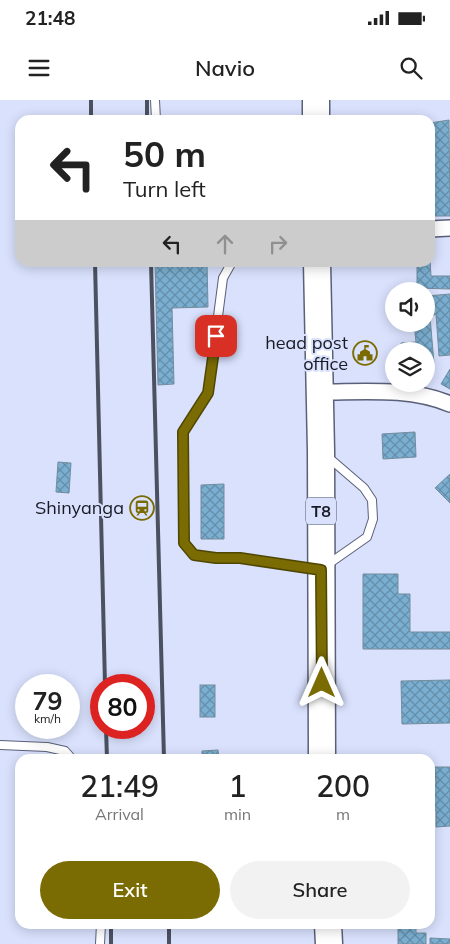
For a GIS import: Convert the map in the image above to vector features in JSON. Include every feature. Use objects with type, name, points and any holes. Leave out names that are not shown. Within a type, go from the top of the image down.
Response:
[{"type":"highway","points":[[316,100],[316,115]]},
{"type":"highway","name":"T8","points":[[317,267],[321,451],[322,754]]},
{"type":"highway","points":[[328,929],[329,944]]},
{"type":"street","points":[[435,229],[450,228]]},
{"type":"street","points":[[320,392],[395,392],[426,395],[450,404]]},
{"type":"lane","points":[[156,100],[156,115]]},
{"type":"lane","points":[[229,267],[223,278],[208,393],[183,432],[184,543],[194,555],[216,558],[240,558],[321,570],[367,537],[373,519],[372,500],[364,488],[321,451]]},
{"type":"lane","points":[[0,745],[47,747],[65,751],[68,754]]},
{"type":"lane","points":[[100,944],[101,929]]},
{"type":"building","points":[[449,120],[450,216],[435,216],[435,122]]},
{"type":"building","points":[[155,267],[207,267],[208,307],[172,308],[174,384],[158,385]]},
{"type":"building","points":[[417,267],[430,267],[431,276],[450,276],[450,289],[435,289],[435,282],[417,282]]},
{"type":"building","points":[[450,294],[450,355],[439,356],[435,295]]},
{"type":"building","points":[[415,332],[431,332],[432,342],[416,342]]},
{"type":"building","points":[[450,369],[450,389],[441,384]]},
{"type":"building","points":[[415,432],[416,457],[383,459],[382,434]]},
{"type":"building","points":[[58,462],[71,463],[69,493],[56,492]]},
{"type":"building","points":[[450,474],[450,503],[435,488]]},
{"type":"building","points":[[224,484],[224,539],[201,539],[201,485]]},
{"type":"building","points":[[363,574],[398,574],[398,594],[410,594],[410,632],[450,632],[450,649],[363,649]]},
{"type":"building","points":[[450,680],[450,723],[402,724],[401,681]]},
{"type":"building","points":[[200,685],[215,685],[215,717],[200,717]]},
{"type":"building","points":[[218,750],[218,754],[202,754],[202,751]]},
{"type":"building","points":[[435,767],[450,767],[450,826],[436,827]]},
{"type":"building","points":[[398,929],[416,929],[416,933],[426,933],[426,944],[398,944]]},
{"type":"building","points":[[430,938],[450,939],[450,944],[430,944]]},
{"type":"railway","points":[[91,100],[91,115]]},
{"type":"railway","points":[[147,100],[147,115]]},
{"type":"railway","points":[[95,267],[105,674]]},
{"type":"railway","points":[[151,267],[164,754]]},
{"type":"railway","points":[[106,739],[107,754]]},
{"type":"railway","points":[[111,929],[111,944]]},
{"type":"railway","points":[[169,929],[169,944]]},
{"type":"place","name":"head post office","points":[[365,353]]},
{"type":"place","name":"Shinyanga","points":[[142,508]]},
{"type":"route","points":[[216,336],[208,393],[183,432],[184,543],[194,555],[216,558],[240,558],[321,570],[322,683]]}]
